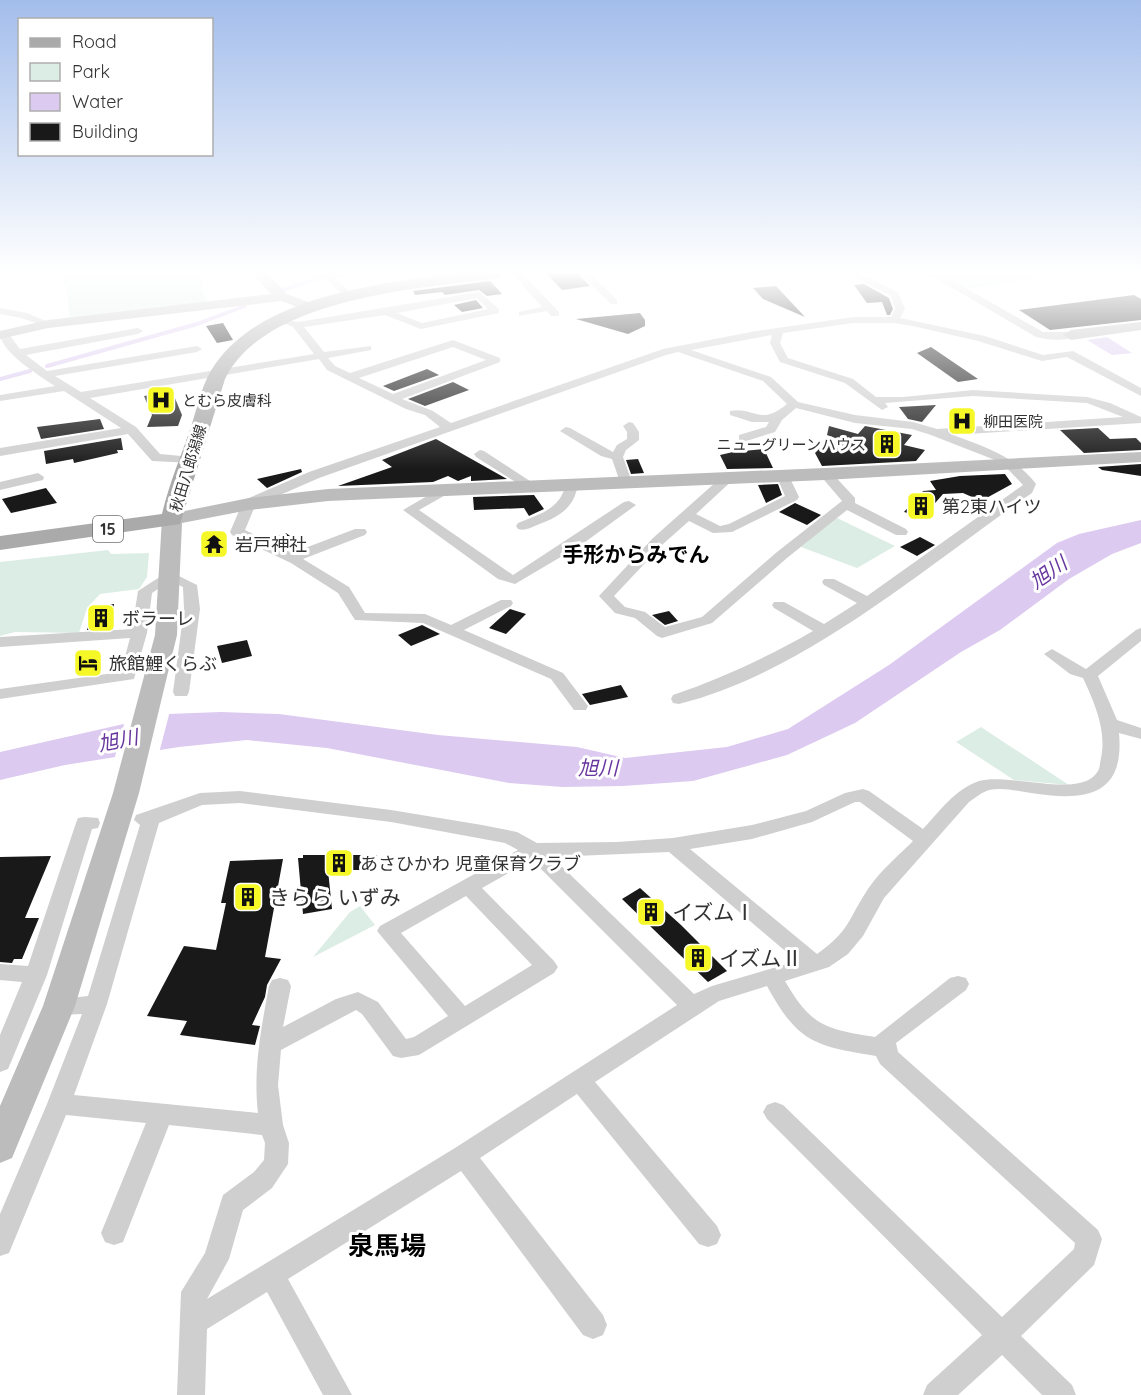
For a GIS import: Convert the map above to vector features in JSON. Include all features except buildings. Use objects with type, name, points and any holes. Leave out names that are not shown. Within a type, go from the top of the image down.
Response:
[{"type":"main road","name":"秋田八郎潟線","points":[[0,543],[172,519],[219,372],[232,354],[253,338]]},
{"type":"street","points":[[7,344],[66,338]]},
{"type":"street","points":[[305,338],[331,368],[410,407],[429,413],[450,428]]},
{"type":"street","points":[[580,706],[557,676],[425,619],[360,616],[344,590],[292,558],[237,532],[249,504],[260,497],[315,475],[653,355],[678,348],[736,338]]},
{"type":"street","points":[[776,338],[775,343],[784,360],[849,381],[891,415],[913,426]]},
{"type":"street","points":[[973,338],[1008,346],[1042,358],[1069,353],[1141,393]]},
{"type":"street","points":[[1008,346],[1031,338]]},
{"type":"street","points":[[350,377],[453,343],[496,360],[393,398]]},
{"type":"street","points":[[7,344],[44,375],[132,430],[147,444],[156,458],[189,460]]},
{"type":"street","points":[[79,396],[367,348]]},
{"type":"street","points":[[678,348],[767,379],[794,404],[855,419],[913,426],[935,432],[999,457],[1010,464],[1030,484],[1027,490],[869,603],[824,631],[735,680],[679,699]]},
{"type":"street","points":[[44,375],[197,349]]},
{"type":"street","points":[[0,398],[64,388]]},
{"type":"street","points":[[874,400],[903,400],[973,393],[1087,400],[1106,405],[1140,421]]},
{"type":"street","points":[[743,438],[771,429],[777,418],[794,404]]},
{"type":"street","points":[[734,413],[752,418],[777,418]]},
{"type":"street","points":[[935,432],[1140,421]]},
{"type":"street","points":[[626,482],[617,457],[621,448],[633,440],[633,432],[629,426]]},
{"type":"street","points":[[0,452],[132,430]]},
{"type":"street","points":[[566,431],[605,453],[617,457]]},
{"type":"street","points":[[480,454],[530,485]]},
{"type":"street","points":[[0,1147],[11,1094],[59,1006],[128,785],[166,635],[172,519],[249,504],[328,495],[1136,459]]},
{"type":"street","points":[[730,477],[658,540],[606,596],[620,610],[640,615],[662,633],[707,620],[782,555],[850,501],[825,474]]},
{"type":"street","points":[[687,514],[718,530],[732,528],[792,498],[782,475]]},
{"type":"street","points":[[0,486],[38,477]]},
{"type":"street","points":[[523,526],[565,506],[572,494],[573,483]]},
{"type":"street","points":[[446,489],[410,510],[503,576],[515,580],[629,506]]},
{"type":"street","points":[[846,504],[901,532]]},
{"type":"street","points":[[292,558],[360,532]]},
{"type":"street","points":[[0,694],[128,676],[139,633],[145,591],[169,575]]},
{"type":"street","points":[[169,575],[190,585],[192,609],[181,692]]},
{"type":"street","points":[[829,582],[869,603]]},
{"type":"street","points":[[450,631],[506,603]]},
{"type":"street","points":[[779,604],[824,631]]},
{"type":"street","points":[[0,642],[139,633]]},
{"type":"street","points":[[1089,675],[1141,633]]},
{"type":"street","points":[[194,1322],[464,1156],[692,1006],[712,995],[814,963],[841,948],[856,931],[876,893],[963,798],[974,790],[991,784],[1045,791],[1072,791],[1094,786],[1103,780],[1110,762],[1109,715],[1089,675],[1076,671],[1052,654]]},
{"type":"street","points":[[1110,724],[1141,734]]},
{"type":"street","points":[[463,1018],[387,931],[534,850],[617,849],[673,845],[752,832],[812,816],[851,797],[863,795],[925,840]]},
{"type":"street","points":[[0,1244],[59,1104],[96,1004],[147,819],[200,799],[240,797],[390,816],[510,837],[534,850],[692,1006]]},
{"type":"street","points":[[0,1062],[36,975],[85,824],[91,823]]},
{"type":"street","points":[[673,845],[814,963]]},
{"type":"street","points":[[270,1045],[344,1005],[358,1001],[370,1008],[402,1049],[418,1046],[547,967],[468,886]]},
{"type":"street","points":[[0,972],[36,975]]},
{"type":"street","points":[[772,976],[805,1024],[836,1039],[886,1048]]},
{"type":"street","points":[[937,1395],[1085,1256],[1089,1239],[888,1058],[884,1040],[958,984]]},
{"type":"street","points":[[191,1395],[194,1292],[216,1259],[232,1203],[263,1180],[276,1164],[277,1143],[271,1125],[266,1085],[280,986]]},
{"type":"street","points":[[59,1006],[96,1004]]},
{"type":"street","points":[[580,1081],[708,1235]]},
{"type":"street","points":[[59,1104],[271,1125]]},
{"type":"street","points":[[775,1112],[1062,1395]]},
{"type":"street","points":[[114,1233],[161,1115]]},
{"type":"street","points":[[464,1156],[593,1325]]},
{"type":"street","points":[[271,1274],[338,1395]]},
{"type":"green space","points":[[835,517],[895,546],[857,568],[801,547]]},
{"type":"green space","points":[[108,550],[111,554],[149,553],[147,577],[139,589],[100,594],[87,608],[79,633],[15,632],[0,636],[0,562]]},
{"type":"green space","points":[[981,727],[1069,785],[1014,780],[956,742]]},
{"type":"green space","points":[[360,906],[375,925],[313,957],[350,912]]},
{"type":"water","points":[[1109,338],[1132,353],[1112,355],[1087,340]]},
{"type":"water","name":"旭川","points":[[1141,520],[1141,543],[1112,554],[1069,579],[1000,630],[961,652],[855,723],[787,755],[693,781],[563,787],[509,783],[327,748],[247,740],[179,747],[65,765],[0,780],[0,752],[168,714],[221,712],[279,714],[438,735],[577,747],[625,758],[727,747],[788,729],[889,665],[1057,543],[1079,534]]},
{"type":"pier","points":[[170,711],[159,753],[114,760],[125,721]]},
{"type":"waterway","points":[[47,366],[147,338]]},
{"type":"waterway","points":[[0,379],[30,371]]},
{"type":"place","name":"とむら皮膚科","points":[[161,400]]},
{"type":"place","name":"柳田医院","points":[[962,421]]},
{"type":"place","name":"ニューグリーンハウス","points":[[887,444]]},
{"type":"place","name":"第2東ハイツ","points":[[921,506]]},
{"type":"place","name":"岩戸神社","points":[[214,544]]},
{"type":"place","name":"ボラーレ","points":[[101,618]]},
{"type":"place","name":"旅館鯉くらぶ","points":[[88,663]]},
{"type":"place","name":"あさひかわ 児童保育クラブ","points":[[339,863]]},
{"type":"place","name":"きらら いずみ","points":[[248,897]]},
{"type":"place","name":"イズムⅠ","points":[[651,912]]},
{"type":"place","name":"イズムⅡ","points":[[698,958]]},
{"type":"district","name":"手形からみでん","points":[[636,554]]},
{"type":"district","name":"泉馬場","points":[[387,1245]]}]
